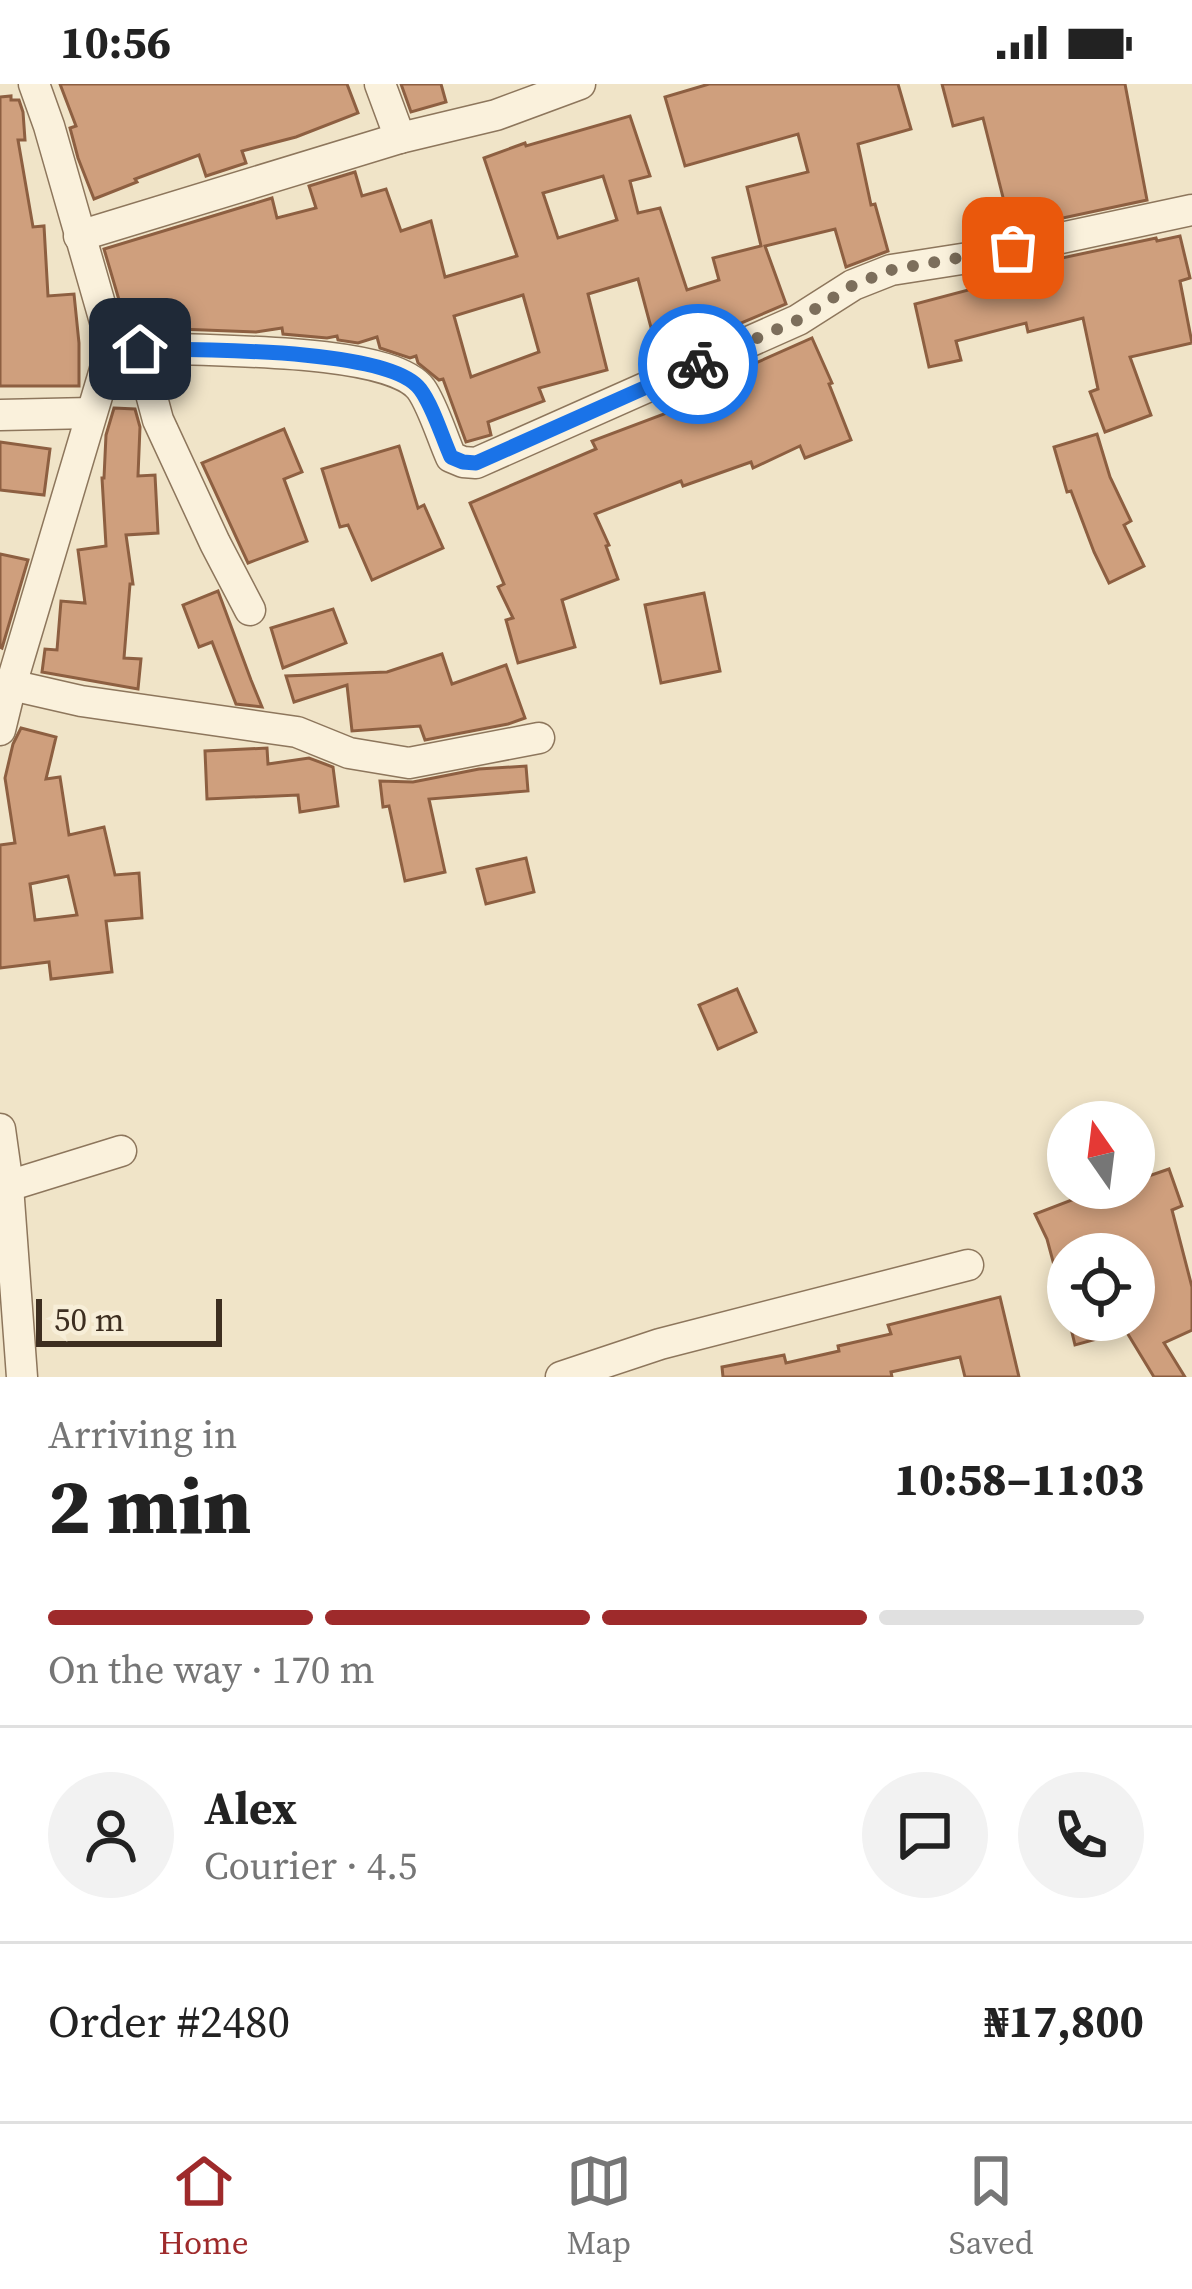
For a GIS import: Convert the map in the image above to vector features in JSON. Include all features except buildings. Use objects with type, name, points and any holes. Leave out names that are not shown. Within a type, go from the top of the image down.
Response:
[{"type":"street","points":[[34,84],[79,236],[158,419],[250,610]]},
{"type":"street","points":[[380,84],[400,138]]},
{"type":"street","points":[[79,236],[400,138],[496,116],[580,84]]},
{"type":"street","points":[[126,347],[330,358],[401,375],[420,388],[451,457],[476,463],[798,320],[853,285],[891,270],[1192,210]]},
{"type":"street","points":[[0,730],[91,413],[126,347]]},
{"type":"street","points":[[0,415],[91,413]]},
{"type":"street","points":[[11,685],[81,701],[297,732],[349,753],[410,764],[539,738]]},
{"type":"street","points":[[0,1129],[22,1377]]},
{"type":"street","points":[[8,1186],[121,1151]]},
{"type":"street","points":[[561,1377],[660,1344],[968,1265]]},
{"type":"way so far","points":[[698,364],[798,320],[853,285],[891,270],[1013,248]]},
{"type":"route","points":[[140,349],[330,358],[401,375],[420,388],[451,457],[476,463],[698,364]]}]
